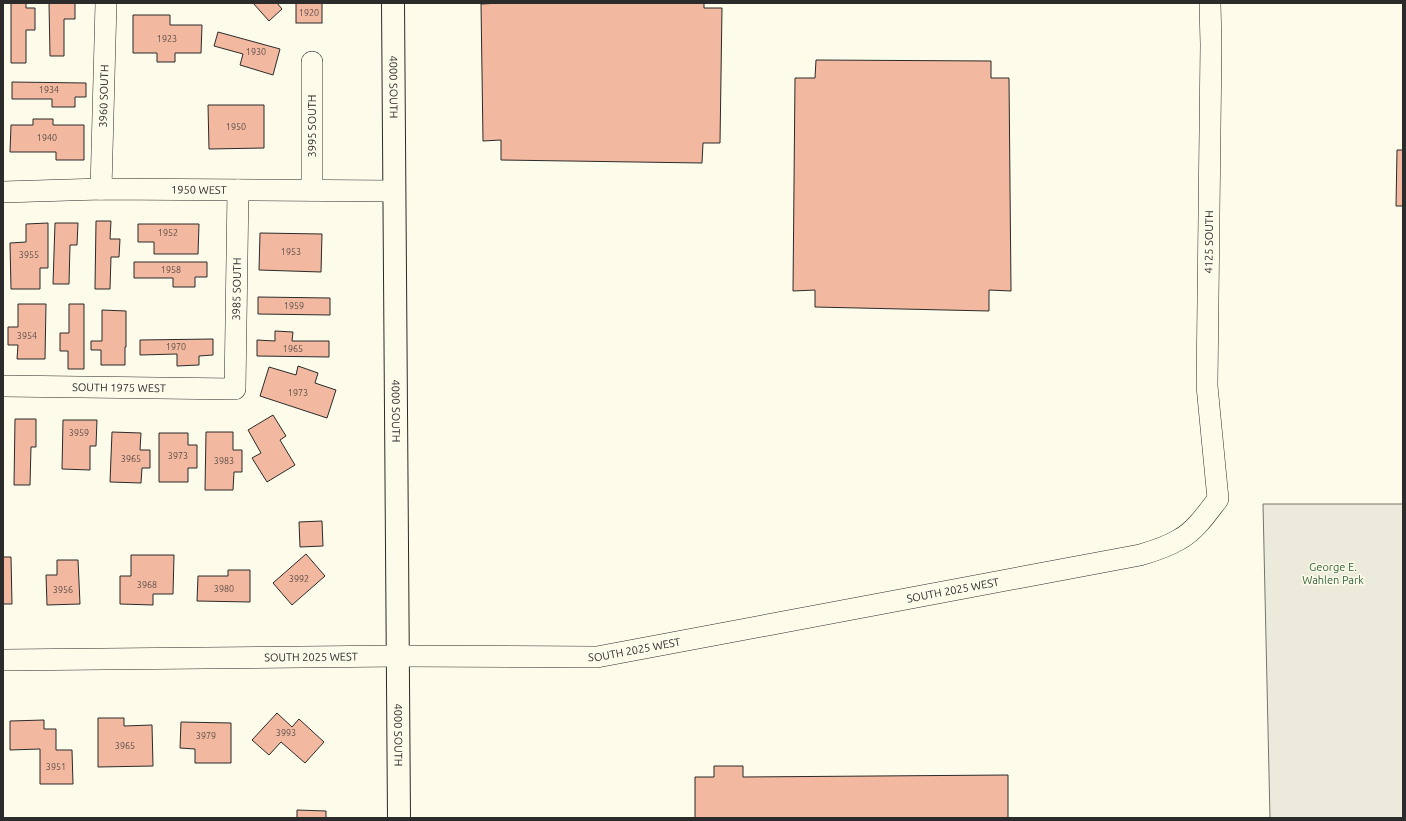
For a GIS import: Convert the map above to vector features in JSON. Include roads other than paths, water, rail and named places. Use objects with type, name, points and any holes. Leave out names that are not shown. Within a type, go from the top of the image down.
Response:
[{"type":"street","name":"3960 SOUTH","points":[[101,189],[106,3]]},
{"type":"street","name":"4000 SOUTH","points":[[393,3],[399,818]]},
{"type":"street","name":"4125 SOUTH","points":[[1210,3],[1207,386],[1216,480]]},
{"type":"street","name":"3995 SOUTH","points":[[312,62],[312,190]]},
{"type":"street","name":"1950 WEST","points":[[3,192],[101,189],[394,191]]},
{"type":"street","name":"3985 SOUTH","points":[[234,389],[238,190]]},
{"type":"street","name":"SOUTH 1975 WEST","points":[[3,386],[234,389]]},
{"type":"street","name":"SOUTH 2025 WEST","points":[[3,660],[398,656],[597,657],[1140,556],[1162,548],[1182,538],[1203,518],[1218,499],[1216,480]]},
{"type":"park label","name":"George E. Wahlen Park","points":[[1333,573]]}]
